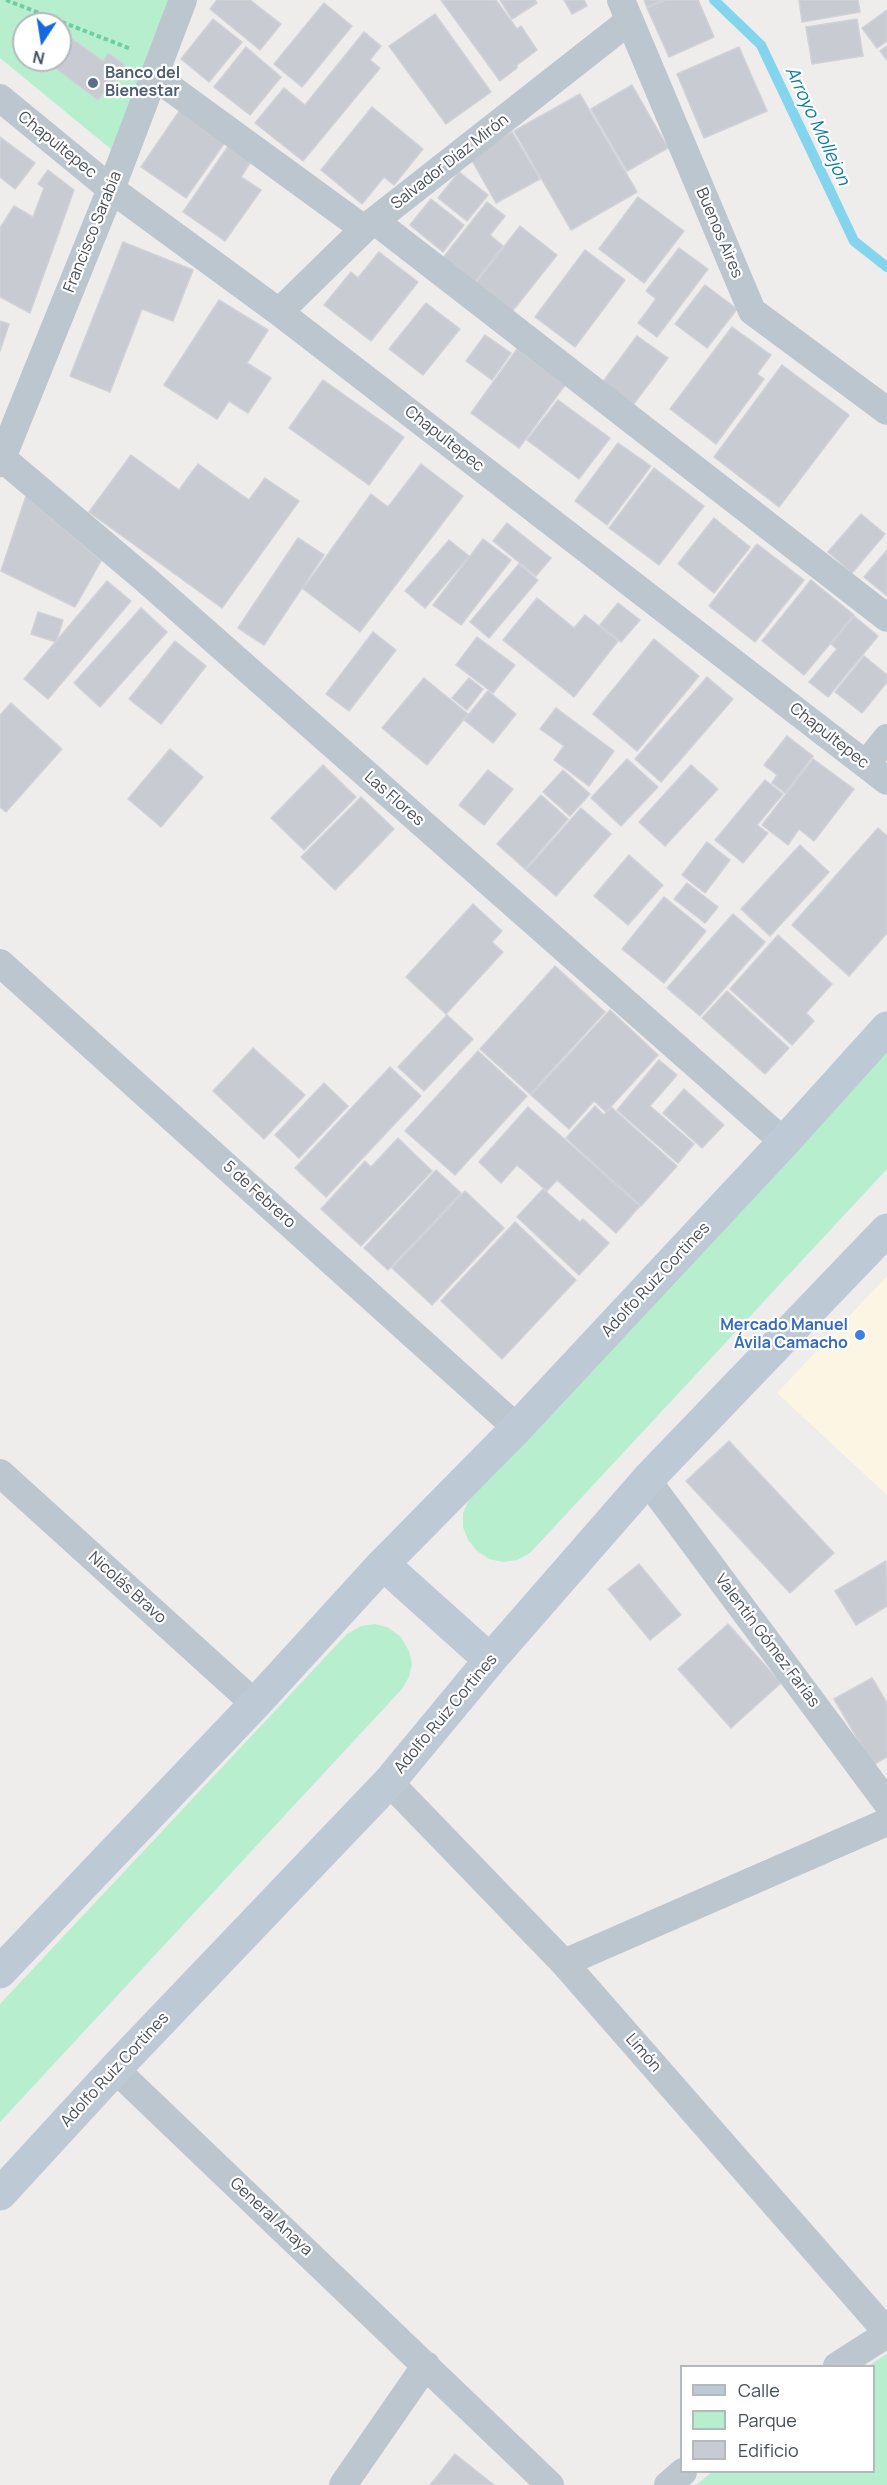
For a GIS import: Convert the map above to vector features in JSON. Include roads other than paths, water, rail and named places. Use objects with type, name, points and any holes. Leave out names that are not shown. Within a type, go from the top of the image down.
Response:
[{"type":"main road","name":"Adolfo Ruiz Cortines","points":[[0,1972],[255,1704],[383,1564],[518,1428],[887,1028]]},
{"type":"main road","name":"Adolfo Ruiz Cortines","points":[[0,2194],[115,2069],[389,1782],[490,1660],[647,1480],[887,1230]]},
{"type":"main road","points":[[383,1564],[490,1660]]},
{"type":"street","name":"Francisco Sarabia","points":[[1,460],[111,189],[183,0]]},
{"type":"street","name":"Salvador Díaz Mirón","points":[[279,312],[370,225],[625,11]]},
{"type":"street","name":"Buenos Aires","points":[[625,11],[752,311],[887,411]]},
{"type":"street","points":[[154,76],[370,225],[887,618]]},
{"type":"street","name":"Chapultepec","points":[[0,98],[111,189],[279,312],[876,772]]},
{"type":"street","name":"Las Flores","points":[[1,460],[145,579],[784,1142]]},
{"type":"street","points":[[876,772],[887,738]]},
{"type":"street","name":"5 de Febrero","points":[[0,963],[518,1428]]},
{"type":"street","name":"Nicolás Bravo","points":[[0,1473],[255,1704]]},
{"type":"street","name":"Valentín Gómez Farías","points":[[647,1480],[887,1803]]},
{"type":"street","name":"Limón","points":[[389,1782],[564,1963],[887,2333]]},
{"type":"street","points":[[564,1963],[887,1822]]},
{"type":"street","name":"General Anaya","points":[[115,2069],[550,2485]]},
{"type":"street","points":[[840,2365],[887,2333]]},
{"type":"street","points":[[343,2485],[426,2365]]},
{"type":"street","points":[[668,2485],[682,2473]]},
{"type":"waterway","name":"Arroyo Mollejon","points":[[714,0],[761,45],[854,241],[887,267]]},
{"type":"place","name":"Banco del Bienestar","points":[[93,83]]},
{"type":"place","name":"Mercado Manuel Ávila Camacho","points":[[860,1335]]}]
